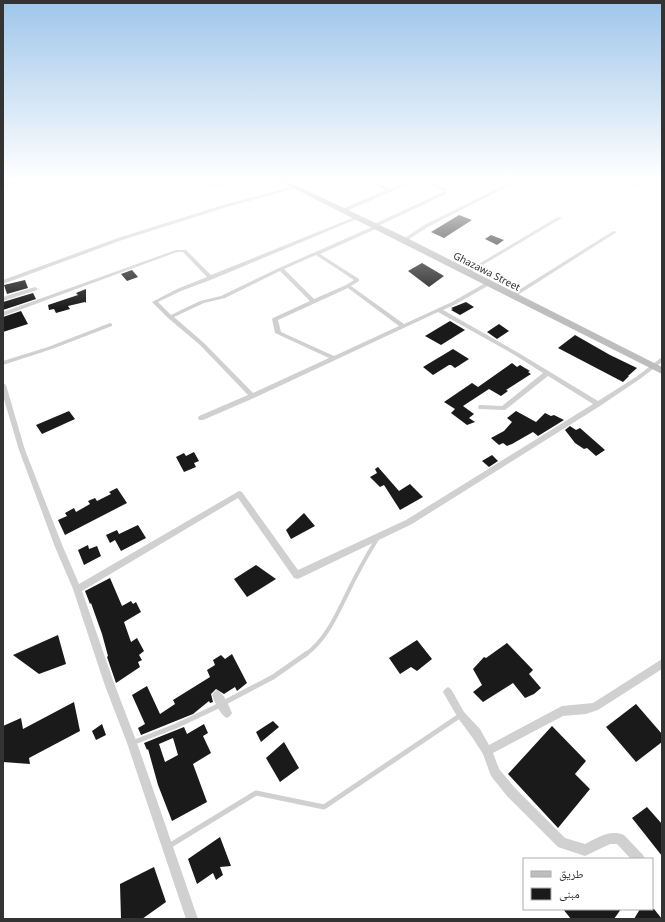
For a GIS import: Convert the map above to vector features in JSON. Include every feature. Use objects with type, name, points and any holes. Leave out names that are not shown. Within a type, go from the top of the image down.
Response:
[{"type":"main road","name":"Ghazawa Street","points":[[368,223],[514,295],[662,371]]},
{"type":"street","points":[[3,282],[120,239],[171,223]]},
{"type":"street","points":[[252,396],[202,344],[160,309],[158,304],[155,302],[345,223]]},
{"type":"street","points":[[170,317],[202,302],[223,297],[381,223]]},
{"type":"street","points":[[404,240],[432,223]]},
{"type":"street","points":[[467,272],[551,223]]},
{"type":"street","points":[[514,295],[615,232]]},
{"type":"street","points":[[3,314],[176,251],[184,251],[211,278]]},
{"type":"street","points":[[316,253],[357,279],[348,286],[275,319],[278,333],[333,358]]},
{"type":"street","points":[[281,269],[313,301]]},
{"type":"street","points":[[201,418],[438,310],[489,283]]},
{"type":"street","points":[[348,286],[403,326]]},
{"type":"street","points":[[3,299],[35,288]]},
{"type":"street","points":[[438,310],[515,353],[598,404]]},
{"type":"street","points":[[3,363],[50,348],[110,325]]},
{"type":"street","points":[[77,589],[239,494],[297,575],[409,522],[598,404],[654,367],[662,359]]},
{"type":"street","points":[[481,408],[503,408],[548,373]]},
{"type":"street","points":[[3,384],[6,404],[31,475],[77,589],[109,683],[132,743],[168,846],[192,919]]},
{"type":"street","points":[[487,751],[562,711],[583,711],[595,707],[662,664]]},
{"type":"street","points":[[448,692],[461,715],[476,733],[487,751],[495,772],[511,792],[562,843],[585,850],[610,838],[620,839],[638,858]]},
{"type":"street","points":[[217,695],[227,713]]},
{"type":"lane","points":[[132,743],[176,726],[214,708],[273,677],[314,648],[329,629],[365,558],[378,536]]},
{"type":"lane","points":[[168,846],[256,793],[324,807],[461,715]]},
{"type":"building","points":[[446,223],[467,223],[444,238],[431,232]]},
{"type":"building","points":[[491,235],[504,240],[497,245],[485,239]]},
{"type":"building","points":[[422,263],[444,276],[429,287],[408,271]]},
{"type":"building","points":[[132,270],[138,277],[127,281],[121,274]]},
{"type":"building","points":[[25,280],[28,288],[7,294],[4,285]]},
{"type":"building","points":[[86,289],[86,303],[68,306],[70,309],[56,313],[54,309],[49,310],[48,305],[78,295],[76,293]]},
{"type":"building","points":[[33,293],[36,299],[3,310],[3,302]]},
{"type":"building","points":[[466,302],[474,307],[460,315],[451,310],[453,309],[451,308]]},
{"type":"building","points":[[21,311],[28,324],[3,332],[3,317]]},
{"type":"building","points":[[450,321],[465,330],[441,345],[425,336]]},
{"type":"building","points":[[499,324],[509,331],[497,339],[487,332]]},
{"type":"building","points":[[575,335],[610,355],[637,368],[623,382],[558,348]]},
{"type":"building","points":[[453,349],[469,359],[455,368],[449,365],[433,375],[423,367]]},
{"type":"building","points":[[512,363],[517,367],[520,365],[530,371],[528,372],[531,374],[506,390],[508,391],[501,396],[489,389],[463,406],[474,414],[469,418],[475,422],[467,425],[451,413],[455,409],[444,402],[472,383],[478,387]]},
{"type":"building","points":[[69,411],[75,419],[42,434],[36,425]]},
{"type":"building","points":[[516,411],[536,422],[545,413],[551,416],[554,415],[564,420],[538,436],[533,432],[507,446],[503,443],[499,445],[491,438],[504,431],[512,422],[507,418]]},
{"type":"building","points":[[570,426],[576,430],[580,428],[605,450],[596,456],[587,448],[584,449],[575,443],[565,430]]},
{"type":"building","points":[[194,452],[199,461],[194,463],[196,467],[184,472],[176,457],[184,453],[186,456]]},
{"type":"building","points":[[492,455],[498,461],[489,467],[482,461]]},
{"type":"building","points":[[378,467],[399,491],[410,484],[423,497],[400,510],[384,485],[380,487],[370,477],[377,473],[375,469]]},
{"type":"building","points":[[117,488],[127,503],[65,535],[58,520],[67,516],[65,513],[74,508],[76,512],[90,504],[88,501],[95,498],[97,501],[111,494],[109,492]]},
{"type":"building","points":[[304,513],[315,526],[291,539],[286,530]]},
{"type":"building","points":[[138,525],[146,538],[121,551],[115,540],[110,543],[106,535],[117,530],[119,534]]},
{"type":"building","points":[[88,545],[89,549],[97,546],[101,556],[84,565],[78,550]]},
{"type":"building","points":[[256,565],[276,579],[247,597],[234,579]]},
{"type":"building","points":[[110,578],[122,606],[131,601],[133,604],[136,602],[141,612],[124,622],[131,642],[137,638],[144,651],[139,655],[142,660],[138,662],[140,667],[116,683],[107,657],[102,634],[85,591]]},
{"type":"building","points":[[58,635],[66,664],[39,674],[13,655]]},
{"type":"building","points":[[417,640],[432,659],[417,671],[411,667],[400,674],[389,658]]},
{"type":"building","points":[[507,643],[533,670],[529,674],[541,688],[534,694],[525,698],[513,683],[483,702],[473,692],[482,685],[473,669],[484,657],[486,658]]},
{"type":"building","points":[[232,654],[247,683],[237,691],[235,687],[224,694],[216,689],[211,694],[213,702],[210,703],[209,701],[193,714],[141,735],[138,728],[145,724],[132,695],[147,686],[160,714],[175,704],[173,700],[210,677],[207,670],[215,665],[213,660],[221,655],[225,659]]},
{"type":"building","points":[[74,702],[80,731],[29,758],[30,764],[3,762],[3,726],[21,718],[23,729]]},
{"type":"building","points":[[636,704],[662,734],[662,742],[636,762],[606,727]]},
{"type":"building","points":[[273,721],[279,727],[261,742],[256,732]]},
{"type":"building","points":[[102,724],[106,735],[96,740],[92,731]]},
{"type":"building","points":[[204,724],[208,733],[203,736],[211,753],[193,764],[207,802],[172,821],[158,785],[148,749],[147,750],[144,743],[184,727],[187,734]],"holes":[[[173,738],[178,755],[165,762],[159,744]]]},
{"type":"building","points":[[552,726],[586,761],[575,774],[590,789],[558,828],[508,774]]},
{"type":"building","points":[[284,742],[299,768],[280,782],[266,758]]},
{"type":"building","points":[[647,807],[662,824],[662,856],[632,818]]},
{"type":"building","points":[[220,837],[231,866],[220,867],[223,875],[216,880],[213,873],[197,884],[188,859]]},
{"type":"building","points":[[154,867],[166,902],[142,919],[121,919],[120,884]]},
{"type":"building","points":[[654,909],[662,919],[634,919],[639,910]]},
{"type":"building","points":[[564,910],[620,910],[614,919],[571,919]]}]
